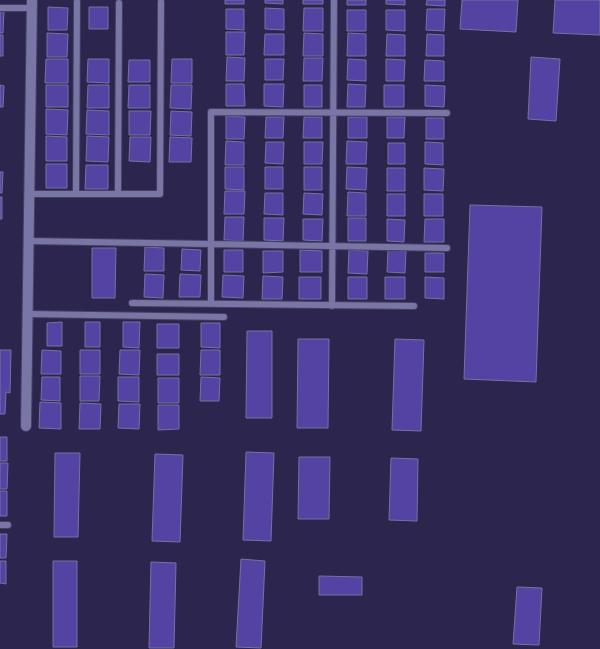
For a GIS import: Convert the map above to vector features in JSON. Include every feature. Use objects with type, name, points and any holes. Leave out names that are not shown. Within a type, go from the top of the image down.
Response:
[{"type":"street","points":[[26,426],[32,4]]},
{"type":"lane","points":[[332,306],[334,0]]},
{"type":"lane","points":[[76,194],[77,2]]},
{"type":"lane","points":[[30,194],[160,194],[161,2]]},
{"type":"lane","points":[[118,194],[119,3]]},
{"type":"lane","points":[[0,8],[32,4]]},
{"type":"lane","points":[[211,304],[211,112],[447,113]]},
{"type":"lane","points":[[29,241],[447,248]]},
{"type":"lane","points":[[132,303],[414,306]]},
{"type":"lane","points":[[28,314],[224,317]]},
{"type":"lane","points":[[0,525],[8,525]]},
{"type":"building","points":[[225,0],[244,0],[244,4],[225,4]]},
{"type":"building","points":[[265,0],[283,0],[283,4],[265,3]]},
{"type":"building","points":[[303,0],[323,0],[323,4],[303,4]]},
{"type":"building","points":[[347,0],[366,0],[366,5],[347,5]]},
{"type":"building","points":[[386,0],[405,0],[405,5],[386,4]]},
{"type":"building","points":[[427,0],[445,0],[445,6],[426,5]]},
{"type":"building","points":[[462,0],[518,0],[516,32],[460,29]]},
{"type":"building","points":[[555,0],[600,0],[600,35],[553,33]]},
{"type":"building","points":[[48,7],[68,8],[67,30],[48,30]]},
{"type":"building","points":[[89,7],[108,7],[108,29],[89,29]]},
{"type":"building","points":[[265,8],[284,9],[284,30],[265,29]]},
{"type":"building","points":[[304,8],[323,8],[323,31],[303,31]]},
{"type":"building","points":[[226,9],[244,9],[244,30],[226,29]]},
{"type":"building","points":[[427,9],[445,9],[444,31],[426,30]]},
{"type":"building","points":[[0,10],[4,11],[3,33],[0,33]]},
{"type":"building","points":[[347,10],[366,10],[366,31],[347,31]]},
{"type":"building","points":[[386,10],[405,10],[405,31],[386,30]]},
{"type":"building","points":[[226,32],[245,32],[244,55],[226,55]]},
{"type":"building","points":[[47,33],[68,34],[67,57],[47,57]]},
{"type":"building","points":[[304,33],[323,34],[323,56],[303,56]]},
{"type":"building","points":[[348,33],[366,34],[366,56],[347,56]]},
{"type":"building","points":[[265,34],[284,34],[284,55],[264,55]]},
{"type":"building","points":[[387,34],[405,35],[405,56],[386,56]]},
{"type":"building","points":[[427,34],[444,35],[444,56],[426,56]]},
{"type":"building","points":[[0,35],[3,35],[3,56],[0,56]]},
{"type":"building","points":[[227,57],[245,58],[244,81],[226,81]]},
{"type":"building","points":[[531,57],[560,59],[556,121],[528,119]]},
{"type":"building","points":[[304,58],[323,58],[322,81],[303,81]]},
{"type":"building","points":[[46,59],[68,59],[68,83],[45,83]]},
{"type":"building","points":[[88,59],[109,59],[109,83],[87,82]]},
{"type":"building","points":[[172,59],[192,59],[192,83],[171,83]]},
{"type":"building","points":[[265,59],[284,59],[283,80],[265,80]]},
{"type":"building","points":[[348,59],[366,60],[366,81],[347,80]]},
{"type":"building","points":[[386,59],[405,60],[404,81],[386,81]]},
{"type":"building","points":[[129,60],[150,60],[150,82],[128,82]]},
{"type":"building","points":[[425,60],[444,61],[444,81],[424,81]]},
{"type":"building","points":[[226,84],[244,84],[245,106],[226,106]]},
{"type":"building","points":[[264,84],[284,84],[283,107],[264,106]]},
{"type":"building","points":[[348,84],[366,85],[365,107],[347,107]]},
{"type":"building","points":[[0,85],[4,86],[3,107],[0,107]]},
{"type":"building","points":[[46,85],[68,85],[68,107],[46,107]]},
{"type":"building","points":[[88,85],[109,85],[109,108],[87,108]]},
{"type":"building","points":[[129,85],[150,85],[150,108],[128,108]]},
{"type":"building","points":[[171,85],[192,85],[191,109],[170,108]]},
{"type":"building","points":[[304,85],[322,85],[322,107],[304,107]]},
{"type":"building","points":[[384,85],[404,85],[404,107],[384,107]]},
{"type":"building","points":[[425,85],[445,86],[444,107],[425,106]]},
{"type":"building","points":[[46,109],[68,110],[67,135],[46,134]]},
{"type":"building","points":[[87,110],[109,111],[109,135],[86,134]]},
{"type":"building","points":[[129,111],[151,111],[150,135],[129,135]]},
{"type":"building","points":[[171,111],[192,112],[191,136],[170,135]]},
{"type":"building","points":[[226,116],[245,117],[244,139],[226,139]]},
{"type":"building","points":[[266,117],[284,117],[283,138],[265,138]]},
{"type":"building","points":[[304,117],[322,117],[322,138],[303,138]]},
{"type":"building","points":[[348,117],[367,117],[367,138],[348,138]]},
{"type":"building","points":[[387,117],[405,117],[404,138],[387,138]]},
{"type":"building","points":[[426,118],[444,118],[444,139],[426,139]]},
{"type":"building","points":[[46,136],[67,137],[67,161],[46,161]]},
{"type":"building","points":[[87,136],[109,137],[108,162],[86,161]]},
{"type":"building","points":[[130,137],[151,137],[150,162],[129,161]]},
{"type":"building","points":[[170,137],[192,138],[191,162],[169,162]]},
{"type":"building","points":[[226,141],[244,142],[244,165],[225,165]]},
{"type":"building","points":[[347,141],[367,142],[366,164],[346,164]]},
{"type":"building","points":[[266,142],[284,142],[283,164],[265,163]]},
{"type":"building","points":[[304,142],[323,142],[322,164],[304,164]]},
{"type":"building","points":[[425,142],[443,143],[443,165],[425,164]]},
{"type":"building","points":[[388,143],[405,143],[405,164],[388,164]]},
{"type":"building","points":[[46,164],[67,164],[67,188],[46,188]]},
{"type":"building","points":[[86,165],[108,165],[108,189],[85,189]]},
{"type":"building","points":[[225,167],[244,167],[244,190],[225,189]]},
{"type":"building","points":[[265,167],[283,167],[283,189],[265,189]]},
{"type":"building","points":[[304,167],[322,167],[322,190],[304,190]]},
{"type":"building","points":[[347,167],[367,168],[366,190],[346,189]]},
{"type":"building","points":[[387,168],[405,168],[405,191],[387,191]]},
{"type":"building","points":[[424,168],[444,169],[443,191],[424,190]]},
{"type":"building","points":[[0,172],[3,172],[2,193],[0,193]]},
{"type":"building","points":[[225,191],[245,191],[244,214],[224,214]]},
{"type":"building","points":[[348,192],[366,193],[366,216],[347,216]]},
{"type":"building","points":[[265,193],[283,193],[283,215],[264,214]]},
{"type":"building","points":[[304,193],[323,194],[322,215],[303,214]]},
{"type":"building","points":[[387,194],[405,194],[405,216],[387,216]]},
{"type":"building","points":[[424,194],[443,194],[443,216],[424,216]]},
{"type":"building","points":[[0,197],[2,197],[2,219],[0,219]]},
{"type":"building","points":[[470,205],[542,207],[536,382],[464,379]]},
{"type":"building","points":[[225,217],[244,217],[243,241],[224,240]]},
{"type":"building","points":[[264,218],[284,218],[283,241],[264,240]]},
{"type":"building","points":[[348,218],[366,218],[366,241],[348,241]]},
{"type":"building","points":[[303,219],[323,219],[322,241],[303,240]]},
{"type":"building","points":[[387,219],[405,220],[404,242],[387,241]]},
{"type":"building","points":[[425,219],[444,219],[444,242],[424,242]]},
{"type":"building","points":[[145,247],[164,248],[164,271],[144,271]]},
{"type":"building","points":[[92,248],[116,248],[115,298],[92,298]]},
{"type":"building","points":[[182,249],[201,250],[200,271],[181,270]]},
{"type":"building","points":[[224,250],[243,250],[243,272],[224,272]]},
{"type":"building","points":[[300,250],[322,251],[322,272],[300,272]]},
{"type":"building","points":[[349,250],[368,251],[367,274],[348,273]]},
{"type":"building","points":[[388,250],[406,251],[405,273],[387,272]]},
{"type":"building","points":[[263,251],[283,251],[283,272],[263,273]]},
{"type":"building","points":[[425,253],[444,253],[444,272],[425,272]]},
{"type":"building","points":[[145,274],[164,275],[163,298],[144,297]]},
{"type":"building","points":[[180,274],[201,275],[200,297],[179,297]]},
{"type":"building","points":[[223,275],[244,276],[243,298],[222,297]]},
{"type":"building","points":[[263,276],[283,277],[282,299],[262,299]]},
{"type":"building","points":[[299,277],[321,277],[321,299],[299,299]]},
{"type":"building","points":[[348,277],[367,277],[367,299],[348,299]]},
{"type":"building","points":[[385,277],[405,277],[405,299],[385,299]]},
{"type":"building","points":[[425,277],[444,278],[444,299],[425,298]]},
{"type":"building","points":[[62,322],[62,346],[47,346],[47,323]]},
{"type":"building","points":[[85,322],[100,322],[100,347],[85,347]]},
{"type":"building","points":[[123,322],[140,322],[139,348],[123,347]]},
{"type":"building","points":[[201,323],[220,323],[220,348],[201,347]]},
{"type":"building","points":[[157,324],[179,324],[179,348],[157,348]]},
{"type":"building","points":[[247,331],[272,331],[272,418],[246,418]]},
{"type":"building","points":[[298,339],[329,339],[328,428],[297,428]]},
{"type":"building","points":[[395,339],[424,340],[421,431],[392,430]]},
{"type":"building","points":[[0,350],[11,350],[10,393],[6,392],[5,414],[0,414]]},
{"type":"building","points":[[42,350],[61,351],[61,374],[41,374]]},
{"type":"building","points":[[80,350],[100,350],[100,374],[80,374]]},
{"type":"building","points":[[120,350],[140,350],[139,375],[119,374]]},
{"type":"building","points":[[201,350],[220,350],[220,375],[200,375]]},
{"type":"building","points":[[157,354],[179,354],[179,375],[157,375]]},
{"type":"building","points":[[80,376],[100,376],[99,401],[80,401]]},
{"type":"building","points":[[42,377],[60,377],[60,401],[41,400]]},
{"type":"building","points":[[118,377],[139,377],[139,402],[118,401]]},
{"type":"building","points":[[201,377],[220,378],[219,401],[200,401]]},
{"type":"building","points":[[158,378],[179,378],[179,403],[158,403]]},
{"type":"building","points":[[40,402],[61,403],[61,429],[39,428]]},
{"type":"building","points":[[80,403],[101,404],[100,429],[79,429]]},
{"type":"building","points":[[119,404],[140,404],[139,429],[118,428]]},
{"type":"building","points":[[158,405],[179,405],[179,429],[158,430]]},
{"type":"building","points":[[0,437],[7,437],[7,461],[0,461]]},
{"type":"building","points":[[246,452],[274,453],[271,541],[243,540]]},
{"type":"building","points":[[55,453],[80,453],[78,537],[54,537]]},
{"type":"building","points":[[155,454],[183,455],[180,542],[152,541]]},
{"type":"building","points":[[299,457],[330,457],[329,519],[298,519]]},
{"type":"building","points":[[391,458],[418,459],[417,521],[389,520]]},
{"type":"building","points":[[0,463],[8,463],[7,489],[0,489]]},
{"type":"building","points":[[0,491],[7,491],[7,516],[0,516]]},
{"type":"building","points":[[0,534],[7,534],[6,558],[0,558]]},
{"type":"building","points":[[241,559],[265,561],[261,648],[236,647]]},
{"type":"building","points":[[0,561],[6,561],[6,584],[0,583]]},
{"type":"building","points":[[53,561],[77,561],[77,647],[53,647]]},
{"type":"building","points":[[151,562],[176,563],[174,648],[149,648]]},
{"type":"building","points":[[319,576],[362,577],[362,595],[319,595]]},
{"type":"building","points":[[517,587],[542,588],[539,645],[513,644]]}]
